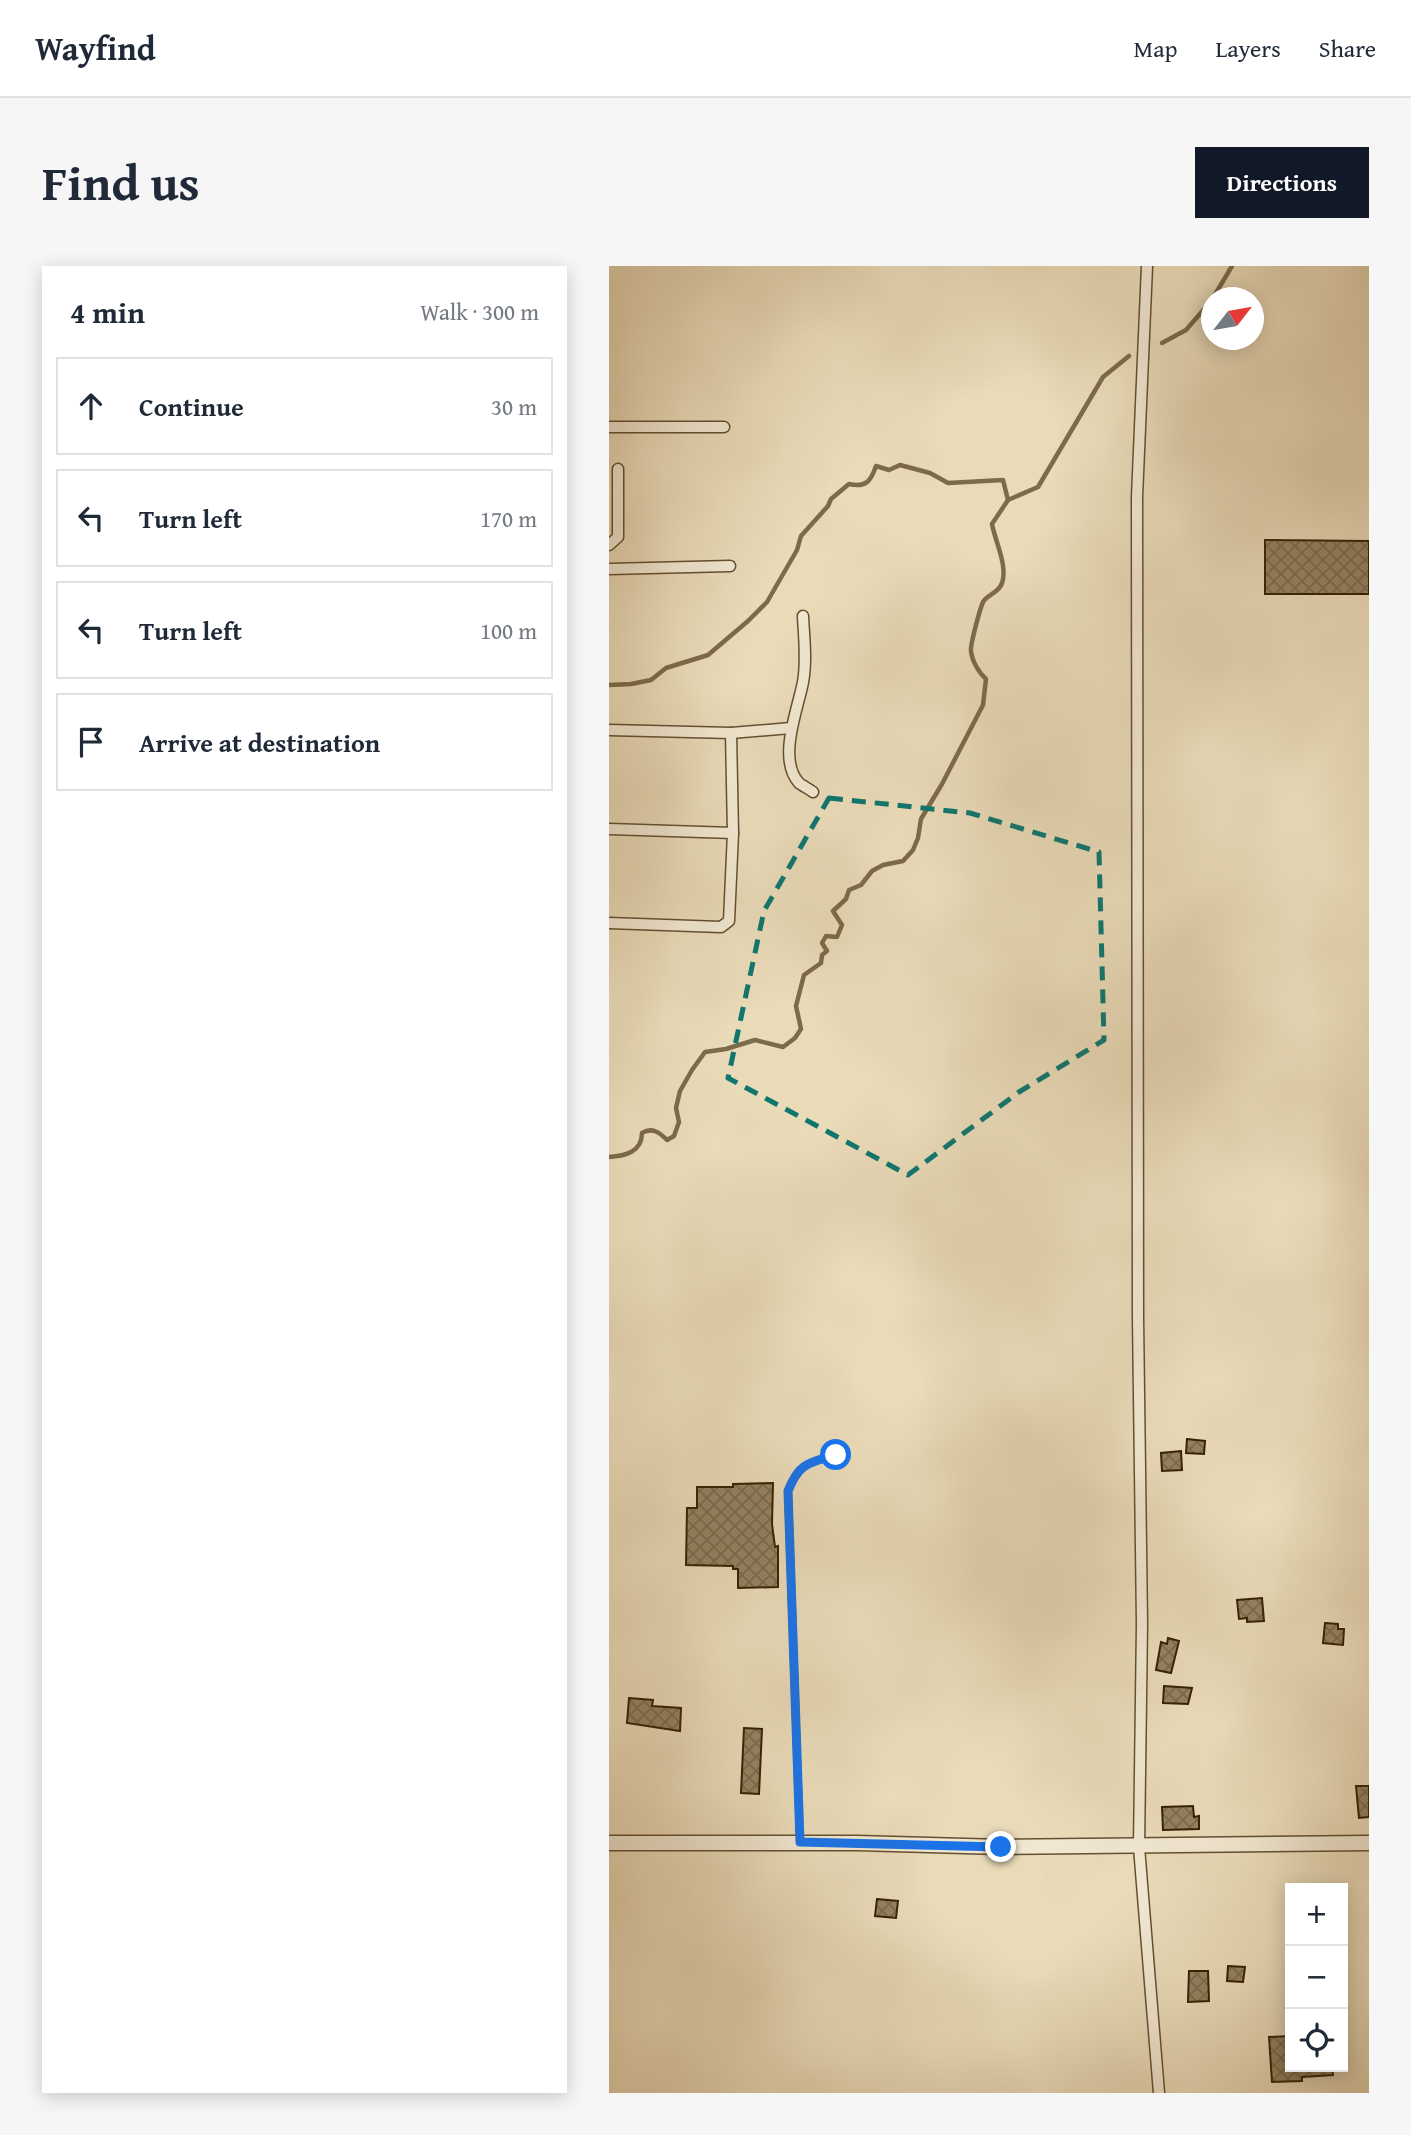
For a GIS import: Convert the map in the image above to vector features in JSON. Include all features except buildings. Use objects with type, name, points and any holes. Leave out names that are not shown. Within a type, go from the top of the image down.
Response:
[{"type":"street","points":[[1147,266],[1137,497],[1138,1318],[1142,1624],[1139,1847],[1159,2093]]},
{"type":"street","points":[[609,427],[724,427]]},
{"type":"street","points":[[609,545],[618,537],[618,469]]},
{"type":"street","points":[[609,569],[730,566]]},
{"type":"street","points":[[803,616],[803,681],[791,728],[790,760],[792,771],[799,783],[813,792]]},
{"type":"street","points":[[609,730],[731,733],[791,728]]},
{"type":"street","points":[[609,923],[722,927],[729,921],[733,833],[731,733]]},
{"type":"street","points":[[609,829],[733,833]]},
{"type":"street","points":[[609,1843],[800,1842],[1139,1847],[1369,1843]]},
{"type":"lane","points":[[800,1842],[788,1491],[795,1473],[804,1464],[836,1455]]},
{"type":"highlighted area","points":[[829,798],[970,813],[1099,852],[1104,1040],[1019,1092],[908,1175],[728,1078],[764,911]]},
{"type":"waterway","points":[[1220,287],[1232,266]]},
{"type":"waterway","points":[[1162,343],[1186,330],[1201,313]]},
{"type":"waterway","points":[[609,1157],[621,1156],[636,1149],[642,1133],[649,1130],[667,1140],[674,1136],[679,1122],[676,1108],[680,1091],[705,1052],[755,1040],[783,1047],[795,1038],[801,1029],[796,1006],[804,975],[821,963],[822,955],[827,951],[822,943],[826,936],[837,937],[842,925],[833,911],[846,899],[849,890],[861,885],[872,871],[883,865],[903,861],[913,850],[921,819],[983,705],[986,679],[974,663],[971,647],[983,602],[1002,583],[1002,561],[992,524],[1008,500],[1038,487],[1103,377],[1129,356]]},
{"type":"waterway","points":[[609,685],[651,680],[666,668],[708,655],[767,602],[797,550],[801,536],[831,499],[849,484],[860,485],[867,482],[876,466],[889,470],[900,465],[930,473],[948,483],[1003,480],[1008,500]]},
{"type":"route","points":[[836,1455],[804,1464],[795,1473],[788,1491],[800,1842],[1001,1847]]}]
